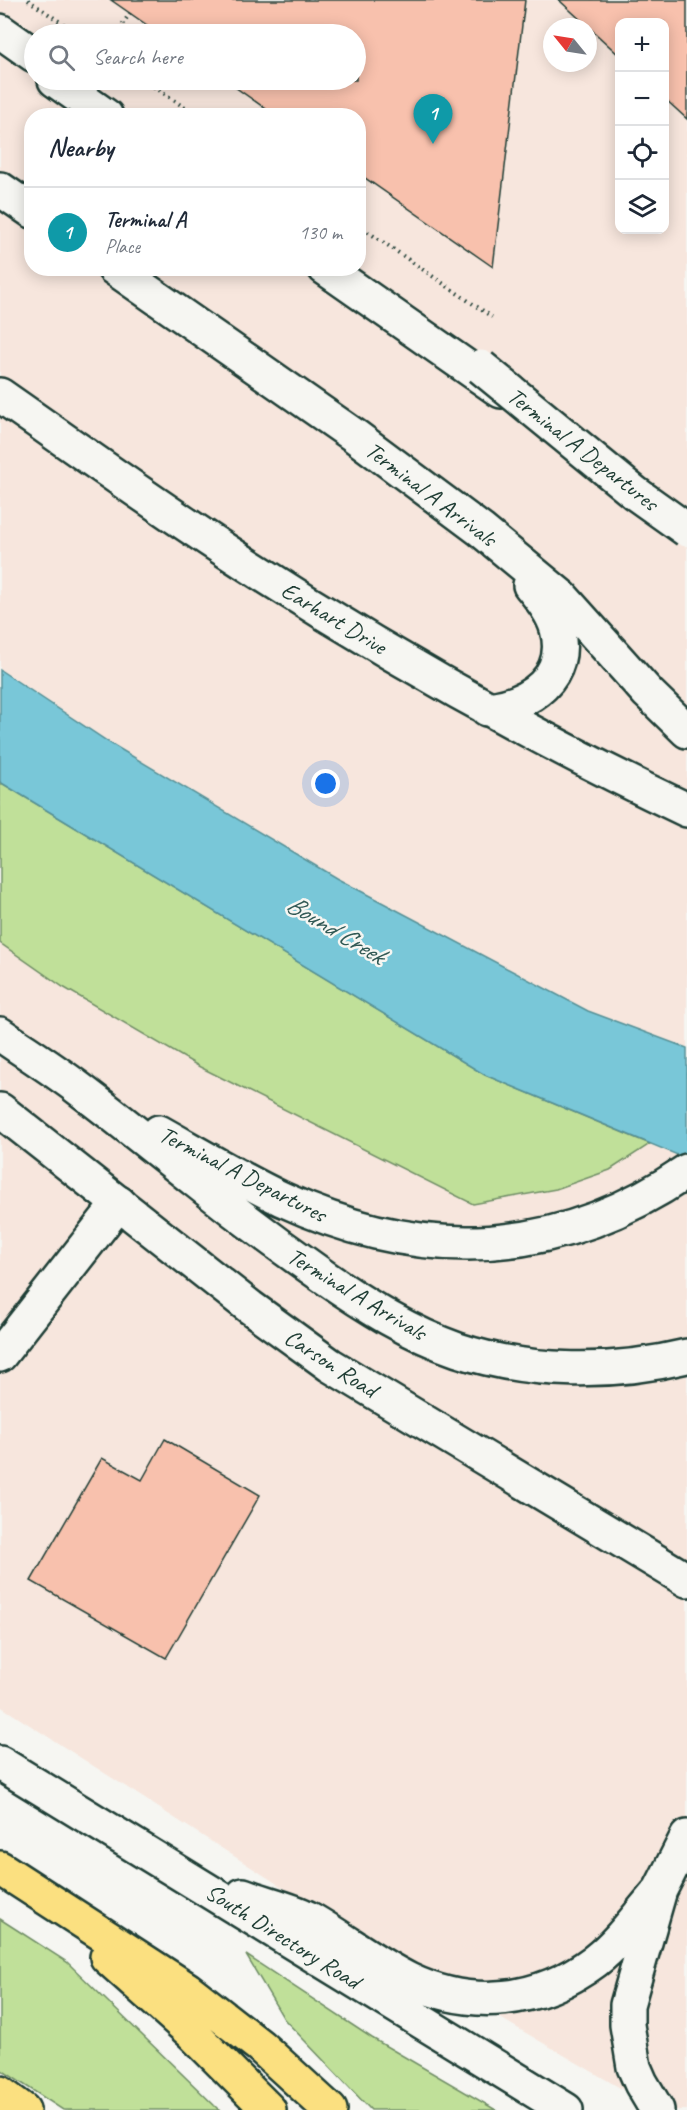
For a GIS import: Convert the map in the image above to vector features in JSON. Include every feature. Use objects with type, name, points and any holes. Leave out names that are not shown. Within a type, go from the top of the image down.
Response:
[{"type":"highway","points":[[0,1868],[187,1989],[260,2046],[330,2110]]},
{"type":"highway","points":[[0,1873],[54,1912],[146,1991],[201,2041],[269,2110]]},
{"type":"highway","points":[[0,2093],[24,2110]]},
{"type":"street","points":[[0,31],[24,48]]},
{"type":"street","points":[[0,41],[24,58]]},
{"type":"street","points":[[69,90],[95,108]]},
{"type":"street","points":[[83,90],[109,108]]},
{"type":"street","points":[[0,189],[24,206]]},
{"type":"street","name":"Terminal A Arrivals","points":[[125,276],[355,436],[456,510],[562,597],[648,693],[687,730]]},
{"type":"street","points":[[337,276],[479,371]]},
{"type":"street","points":[[350,276],[687,523]]},
{"type":"street","name":"Terminal A Departures","points":[[479,371],[635,493],[687,530]]},
{"type":"street","name":"Earhart Drive","points":[[0,395],[228,552],[420,671],[487,709],[687,810]]},
{"type":"street","points":[[487,709],[510,705],[534,694],[552,675],[559,654],[559,641],[552,617],[507,552]]},
{"type":"street","points":[[0,1034],[78,1088]]},
{"type":"street","name":"Terminal A Arrivals","points":[[78,1088],[242,1218],[348,1294],[404,1328],[459,1350],[517,1364],[586,1369],[659,1363],[687,1356]]},
{"type":"street","name":"Terminal A Departures","points":[[78,1088],[284,1200],[336,1221],[380,1234],[409,1239],[468,1244],[533,1239],[624,1208],[687,1171]]},
{"type":"street","name":"Carson Road","points":[[0,1110],[250,1307],[330,1365],[687,1580]]},
{"type":"street","points":[[0,1355],[119,1203]]},
{"type":"street","name":"South Directory Road","points":[[0,1763],[566,2110]]},
{"type":"street","points":[[657,2110],[634,2067],[627,2025],[627,2005],[660,1890],[687,1837]]},
{"type":"street","points":[[186,1876],[306,1917],[408,1980],[431,1989],[470,1998],[509,1998],[537,1992],[578,1972],[595,1961],[612,1945],[660,1890]]},
{"type":"path","points":[[28,0],[63,24]]},
{"type":"path","points":[[123,24],[130,13]]},
{"type":"path","points":[[159,90],[185,108]]},
{"type":"path","points":[[366,230],[492,317]]},
{"type":"shaded area","points":[[0,0],[687,0],[687,2110],[658,2110],[346,1928],[0,1706]]},
{"type":"green space","points":[[0,782],[485,1075],[650,1144],[610,1170],[556,1189],[473,1204],[200,1067],[63,987],[0,943]]},
{"type":"green space","points":[[0,1919],[67,1962],[219,2110],[63,2110],[0,2069]]},
{"type":"green space","points":[[246,1955],[372,2038],[496,2110],[371,2110],[284,2019]]},
{"type":"water","name":"Bound Creek","points":[[0,670],[110,743],[336,878],[588,1011],[687,1048],[687,1159],[485,1075],[0,782]]},
{"type":"building","points":[[111,0],[525,0],[493,267],[366,179],[366,108],[265,108],[239,90],[366,90],[366,24],[146,24]]},
{"type":"building","points":[[559,0],[687,0],[687,119],[669,103],[669,18],[615,18],[615,51],[597,35],[597,18],[579,18]]},
{"type":"building","points":[[165,1439],[260,1495],[166,1658],[31,1581],[102,1458],[142,1480]]},
{"type":"place","name":"Terminal A","points":[[433,144]]}]
